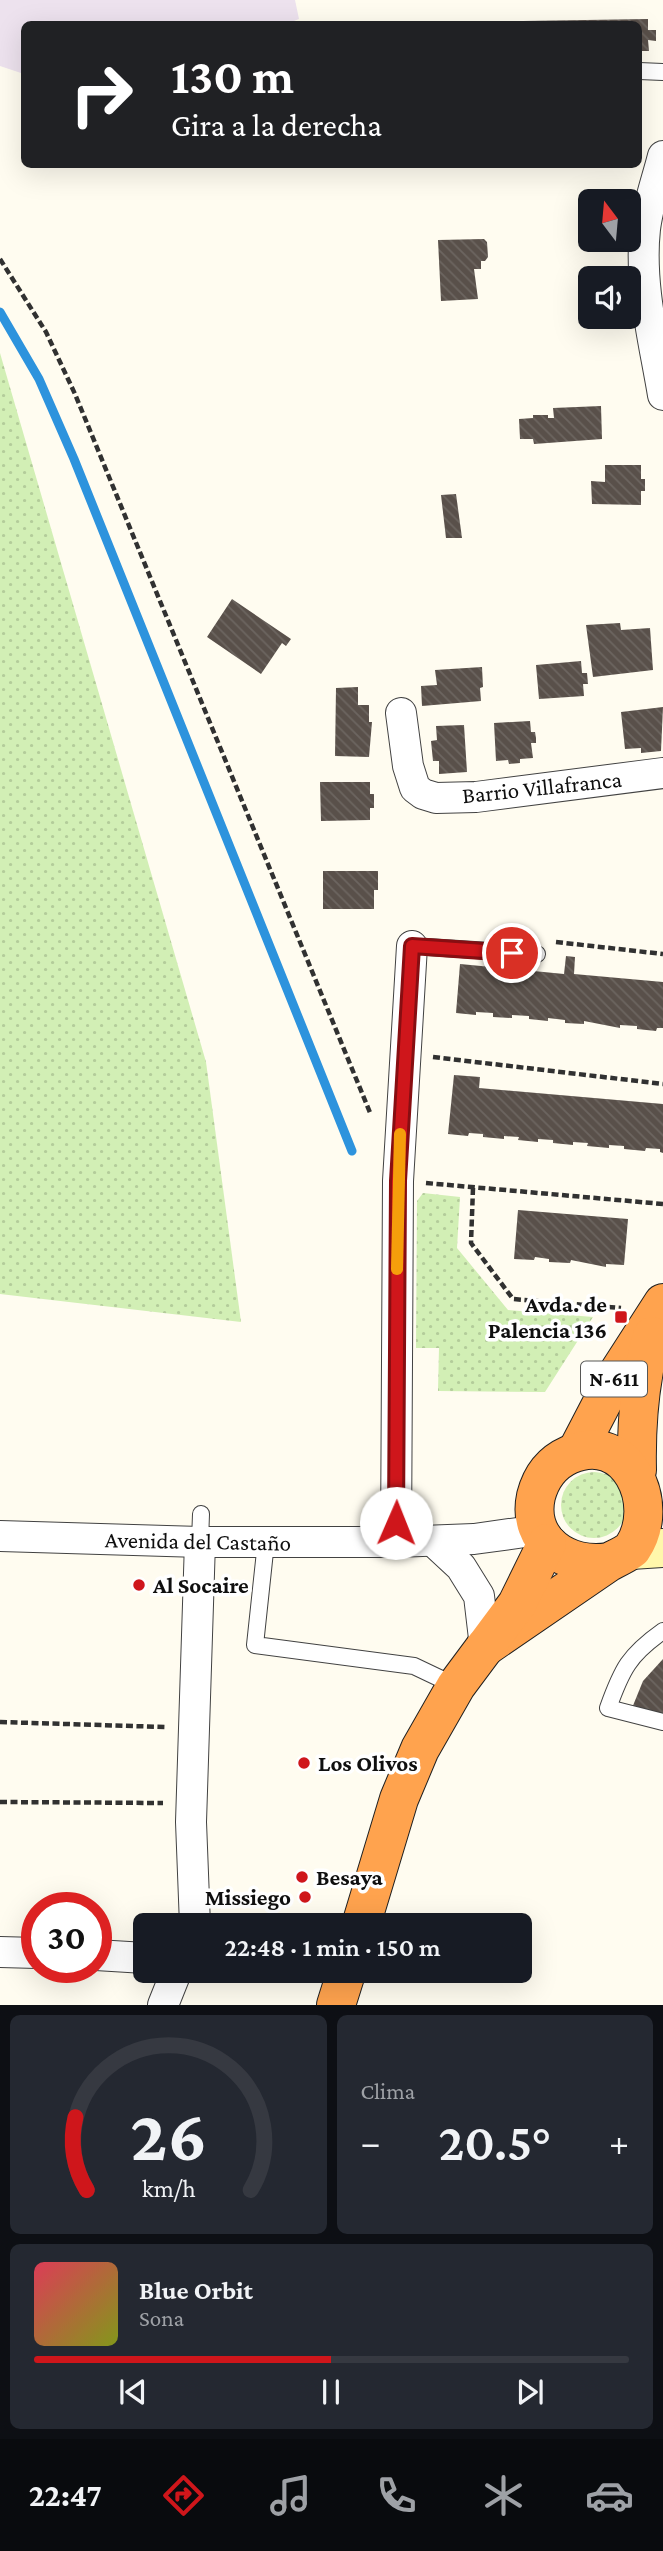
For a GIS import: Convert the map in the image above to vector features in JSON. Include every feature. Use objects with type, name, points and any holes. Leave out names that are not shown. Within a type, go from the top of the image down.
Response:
[{"type":"highway","name":"N-611","points":[[365,1913],[399,1799],[421,1749],[456,1686],[517,1604],[541,1524],[540,1483],[549,1468],[578,1451],[616,1376],[661,1307]]},
{"type":"highway","name":"N-611","points":[[485,1647],[634,1553],[642,1538],[651,1507],[649,1485],[636,1433],[642,1371],[661,1307]]},
{"type":"highway","points":[[578,1451],[594,1449],[625,1459],[649,1485]]},
{"type":"highway","points":[[541,1524],[559,1555],[575,1562],[592,1565],[634,1553]]},
{"type":"highway","points":[[336,2005],[343,1983]]},
{"type":"street","points":[[663,156],[645,230],[645,262],[648,304],[663,395]]},
{"type":"street","name":"Barrio Villafranca","points":[[401,713],[408,766],[415,788],[436,798],[476,797],[663,774]]},
{"type":"street","points":[[396,1542],[398,1181],[412,946]]},
{"type":"street","name":"Avenida del Castaño","points":[[0,1536],[200,1528],[266,1542],[396,1542],[474,1539],[541,1524]]},
{"type":"street","points":[[195,1913],[192,1803],[200,1528]]},
{"type":"street","points":[[433,1541],[461,1567],[479,1596],[485,1647]]},
{"type":"street","points":[[0,1952],[21,1953]]},
{"type":"street","points":[[112,1956],[133,1957]]},
{"type":"street","points":[[163,2005],[172,1983]]},
{"type":"lane","points":[[642,71],[663,72]]},
{"type":"lane","points":[[412,946],[537,954]]},
{"type":"lane","points":[[266,1542],[256,1645],[414,1666],[456,1686]]},
{"type":"lane","points":[[663,1631],[640,1647],[621,1673],[608,1708],[663,1722]]},
{"type":"path","points":[[0,259],[46,332],[75,394],[372,1117]]},
{"type":"path","points":[[404,1053],[663,1084]]},
{"type":"path","points":[[398,1181],[663,1204]]},
{"type":"path","points":[[473,1188],[471,1244],[513,1299],[661,1307]]},
{"type":"path","points":[[0,1722],[194,1727]]},
{"type":"path","points":[[0,1802],[192,1803]]},
{"type":"shaded area","points":[[0,0],[295,0],[299,19],[21,21],[21,73],[0,66]]},
{"type":"green space","points":[[0,353],[206,1062],[241,1322],[0,1294]]},
{"type":"green space","points":[[423,1193],[460,1197],[457,1248],[508,1310],[593,1317],[545,1392],[438,1391],[439,1348],[416,1348],[417,1201]]},
{"type":"green space","points":[[594,1472],[617,1482],[627,1505],[617,1528],[594,1538],[571,1528],[561,1505],[571,1482]]},
{"type":"building","points":[[648,19],[648,30],[656,30],[656,41],[648,40],[649,51],[642,51],[642,21],[523,21]]},
{"type":"building","points":[[484,239],[487,242],[488,257],[481,261],[481,269],[474,269],[478,299],[441,301],[438,240]]},
{"type":"building","points":[[601,406],[602,439],[534,444],[533,439],[520,439],[519,419],[533,418],[533,415],[548,415],[548,418],[554,418],[553,408]]},
{"type":"building","points":[[605,465],[641,465],[641,479],[645,479],[645,491],[641,491],[641,505],[592,504],[591,481],[605,482]]},
{"type":"building","points":[[456,494],[462,538],[446,538],[441,495]]},
{"type":"building","points":[[232,599],[291,639],[286,646],[282,643],[261,674],[207,637]]},
{"type":"building","points":[[620,623],[621,630],[650,628],[653,670],[593,677],[586,625]]},
{"type":"building","points":[[581,661],[582,673],[587,673],[588,684],[583,684],[584,696],[539,699],[536,665]]},
{"type":"building","points":[[482,667],[481,701],[422,706],[421,686],[437,685],[435,670]]},
{"type":"building","points":[[358,687],[358,705],[369,705],[369,722],[372,722],[369,757],[335,756],[336,688]]},
{"type":"building","points":[[663,707],[661,751],[641,753],[641,748],[625,749],[621,712]]},
{"type":"building","points":[[530,721],[531,732],[535,732],[536,738],[536,743],[531,743],[533,758],[520,759],[520,763],[509,764],[508,760],[496,761],[494,723]]},
{"type":"building","points":[[464,725],[467,772],[439,774],[439,761],[433,761],[431,741],[437,740],[436,726]]},
{"type":"building","points":[[320,782],[370,782],[370,794],[374,794],[374,808],[370,808],[370,820],[321,821]]},
{"type":"building","points":[[323,871],[378,871],[374,909],[323,909]]},
{"type":"building","points":[[566,956],[575,957],[574,974],[663,982],[663,1028],[657,1028],[656,1031],[637,1029],[637,1026],[620,1025],[620,1028],[584,1021],[584,1024],[565,1023],[565,1020],[548,1018],[548,1021],[529,1019],[529,1016],[512,1015],[512,1018],[493,1017],[493,1013],[456,1013],[460,964],[564,974]]},
{"type":"building","points":[[454,1075],[480,1077],[479,1088],[663,1104],[663,1153],[660,1149],[646,1148],[645,1151],[624,1149],[624,1146],[609,1145],[609,1148],[587,1146],[588,1143],[573,1142],[573,1145],[553,1143],[553,1140],[518,1140],[519,1137],[504,1136],[504,1139],[483,1137],[483,1134],[448,1134]]},
{"type":"building","points":[[518,1210],[628,1219],[624,1265],[606,1264],[606,1267],[571,1260],[570,1263],[549,1262],[549,1259],[535,1257],[534,1260],[514,1259]]},
{"type":"building","points":[[663,1659],[663,1714],[632,1708],[643,1681]]},
{"type":"waterway","points":[[0,312],[39,379],[74,459],[352,1151]]},
{"type":"slow traffic","points":[[397,1269],[400,1134]]},
{"type":"place","name":"Avda. de Palencia 136","points":[[621,1317]]},
{"type":"place","name":"Al Socaire","points":[[139,1585]]},
{"type":"place","name":"Los Olivos","points":[[304,1763]]},
{"type":"place","name":"Besaya","points":[[302,1877]]},
{"type":"place","name":"Missiego","points":[[305,1897]]},
{"type":"route","points":[[396,1523],[398,1181],[412,946],[512,953]]}]
